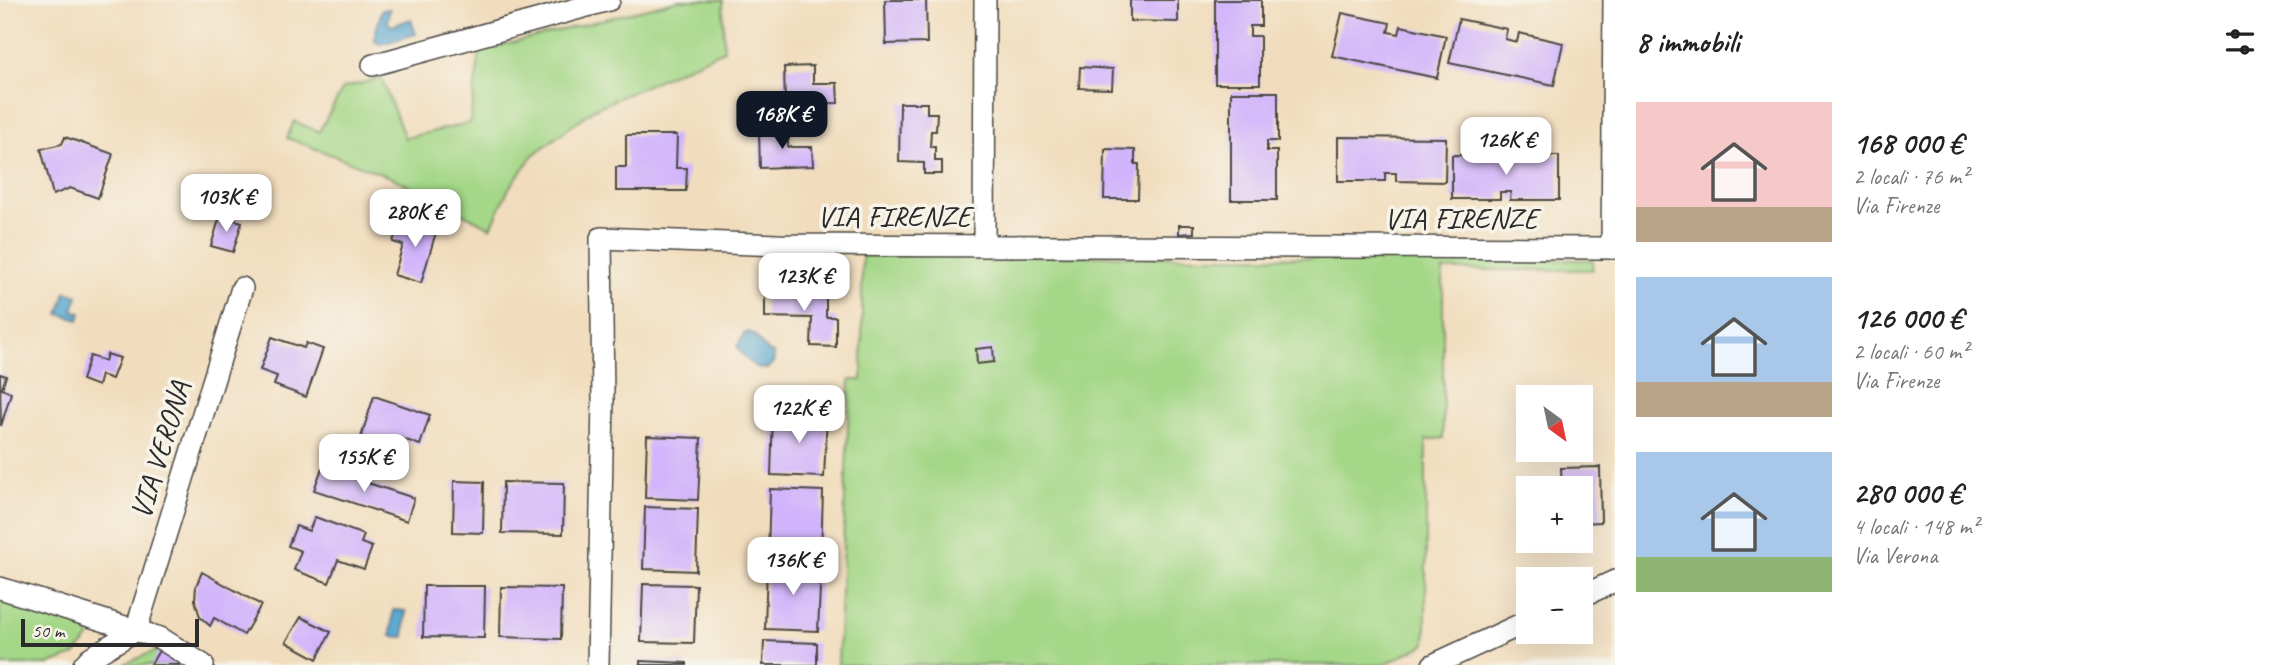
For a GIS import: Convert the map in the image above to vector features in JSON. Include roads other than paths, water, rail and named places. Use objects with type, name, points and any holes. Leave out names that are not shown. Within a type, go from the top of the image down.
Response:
[{"type":"street","points":[[373,65],[582,4],[609,0]]},
{"type":"street","points":[[984,246],[985,0]]},
{"type":"street","points":[[1613,248],[1614,0]]},
{"type":"street","name":"VIA FIRENZE","points":[[598,665],[603,399],[601,238],[778,245],[1613,248]]},
{"type":"street","name":"VIA VERONA","points":[[135,630],[242,288]]},
{"type":"street","points":[[1593,591],[1615,581]]},
{"type":"street","points":[[0,588],[160,638],[203,665]]},
{"type":"street","points":[[1433,665],[1516,627]]},
{"type":"street","points":[[84,665],[90,657],[135,630]]},
{"type":"water","points":[[382,9],[390,9],[387,22],[392,26],[411,19],[416,34],[377,43],[374,38]]},
{"type":"water","points":[[66,292],[78,296],[73,310],[81,313],[79,320],[59,314]]},
{"type":"water","points":[[749,332],[756,336],[765,349],[774,354],[774,361],[767,369],[753,365],[737,347],[744,334]]},
{"type":"water","points":[[393,610],[406,611],[404,637],[391,636]]}]
